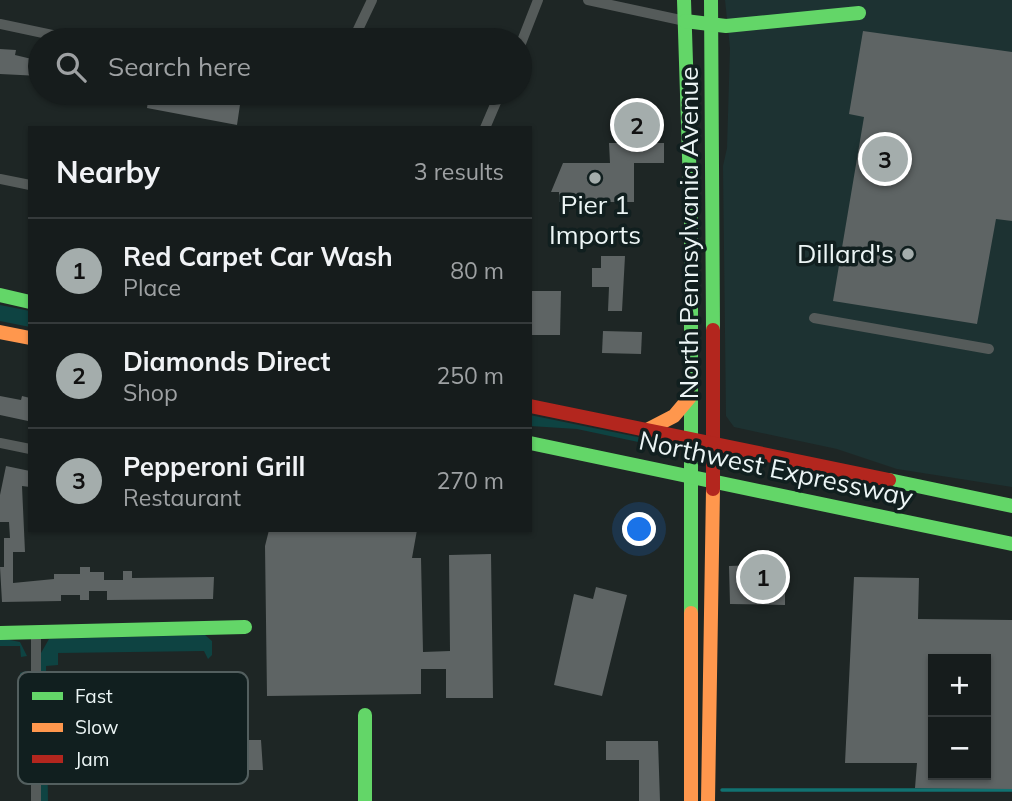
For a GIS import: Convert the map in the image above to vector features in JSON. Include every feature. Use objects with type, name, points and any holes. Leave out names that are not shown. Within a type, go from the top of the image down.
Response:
[{"type":"main road","name":"North Pennsylvania Avenue","points":[[684,0],[691,219],[691,801]]},
{"type":"main road","points":[[699,0],[712,24]]},
{"type":"main road","name":"North Pennsylvania Avenue","points":[[708,801],[715,311],[710,153],[712,0]]},
{"type":"main road","points":[[685,21],[726,26],[859,13]]},
{"type":"main road","points":[[0,295],[28,302]]},
{"type":"main road","points":[[0,332],[28,338]]},
{"type":"main road","points":[[648,430],[674,416],[690,397]]},
{"type":"main road","name":"Northwest Expressway","points":[[532,406],[1012,506]]},
{"type":"main road","name":"Northwest Expressway","points":[[532,443],[1012,544]]},
{"type":"main road","points":[[0,633],[245,627]]},
{"type":"main road","points":[[365,715],[365,801]]},
{"type":"street","points":[[359,28],[372,0]]},
{"type":"street","points":[[527,28],[538,0]]},
{"type":"street","points":[[588,0],[685,21]]},
{"type":"street","points":[[0,24],[28,30]]},
{"type":"street","points":[[486,126],[495,105]]},
{"type":"street","points":[[0,179],[28,185]]},
{"type":"street","points":[[814,318],[989,349]]},
{"type":"street","points":[[0,443],[28,449]]},
{"type":"street","points":[[36,632],[36,672]]},
{"type":"shaded area","points":[[725,0],[1012,0],[1012,487],[897,469],[837,449],[734,427],[726,416],[723,166],[727,148],[730,48]]},
{"type":"shaded area","points":[[0,305],[28,311],[28,327],[0,321]]},
{"type":"shaded area","points":[[532,415],[667,443],[676,450],[577,429],[532,426]]},
{"type":"shaded area","points":[[205,635],[212,641],[212,655],[208,659],[204,651],[58,653],[58,665],[46,666],[46,672],[41,672],[41,653],[49,639]]},
{"type":"shaded area","points":[[0,638],[20,642],[27,656],[21,657],[20,646],[0,646]]},
{"type":"shaded area","points":[[40,784],[48,784],[48,801],[40,801]]},
{"type":"building","points":[[863,31],[1012,52],[1012,221],[996,219],[977,324],[833,301],[864,117],[849,114]]},
{"type":"building","points":[[0,49],[16,50],[15,55],[28,58],[28,75],[0,74]]},
{"type":"building","points":[[147,105],[240,105],[237,125],[147,108]]},
{"type":"building","points":[[623,107],[650,107],[650,143],[664,143],[664,163],[634,163],[634,202],[559,202],[559,192],[551,192],[563,163],[610,163],[609,143],[623,143]]},
{"type":"building","points":[[601,256],[625,256],[622,311],[608,311],[609,287],[592,287],[592,268],[601,268]]},
{"type":"building","points":[[532,291],[561,291],[560,335],[532,335]]},
{"type":"building","points":[[603,331],[642,332],[641,354],[602,353]]},
{"type":"building","points":[[0,396],[21,400],[22,396],[28,398],[28,421],[0,415]]},
{"type":"building","points":[[6,466],[28,471],[28,487],[22,486],[25,552],[13,552],[13,583],[54,579],[54,574],[80,574],[80,567],[90,567],[90,572],[104,572],[104,580],[123,580],[123,571],[132,571],[132,578],[214,577],[213,599],[107,600],[107,591],[89,591],[89,600],[80,600],[80,595],[61,595],[61,601],[2,602],[0,567],[4,567],[4,538],[10,538],[9,522],[0,522],[0,495]]},
{"type":"building","points":[[268,532],[417,532],[412,558],[421,558],[423,652],[450,651],[449,555],[491,554],[493,698],[446,698],[446,669],[421,669],[421,694],[267,696],[265,546]]},
{"type":"building","points":[[757,550],[769,550],[769,582],[785,582],[785,605],[730,604],[729,566],[757,565]]},
{"type":"building","points":[[854,577],[919,578],[918,619],[1012,620],[1012,789],[915,788],[917,763],[845,763]]},
{"type":"building","points":[[596,587],[627,595],[602,696],[554,685],[574,594],[593,599]]},
{"type":"building","points":[[248,740],[261,740],[263,770],[248,770]]},
{"type":"building","points":[[606,741],[658,741],[660,801],[639,801],[639,760],[606,760]]},
{"type":"waterway","points":[[722,790],[1012,790]]},
{"type":"traffic: fast","points":[[684,0],[691,219],[691,613]]},
{"type":"traffic: fast","points":[[711,0],[713,330]]},
{"type":"traffic: fast","points":[[685,21],[726,26],[859,13]]},
{"type":"traffic: fast","points":[[0,295],[28,302]]},
{"type":"traffic: fast","points":[[532,443],[1012,544]]},
{"type":"traffic: fast","points":[[889,480],[1012,506]]},
{"type":"traffic: fast","points":[[0,633],[245,627]]},
{"type":"traffic: fast","points":[[365,715],[365,801]]},
{"type":"traffic: slow","points":[[0,332],[28,338]]},
{"type":"traffic: slow","points":[[647,430],[674,416],[690,397]]},
{"type":"traffic: slow","points":[[708,801],[713,489]]},
{"type":"traffic: slow","points":[[691,613],[691,801]]},
{"type":"traffic: jam","points":[[713,330],[713,489]]},
{"type":"traffic: jam","points":[[532,406],[889,480]]},
{"type":"place","name":"Diamonds Direct","points":[[637,125]]},
{"type":"place","name":"Pepperoni Grill","points":[[885,159]]},
{"type":"place","name":"Pier 1 Imports","points":[[595,178]]},
{"type":"place","name":"Dillard's","points":[[908,254]]},
{"type":"place","name":"Red Carpet Car Wash","points":[[763,577]]}]
